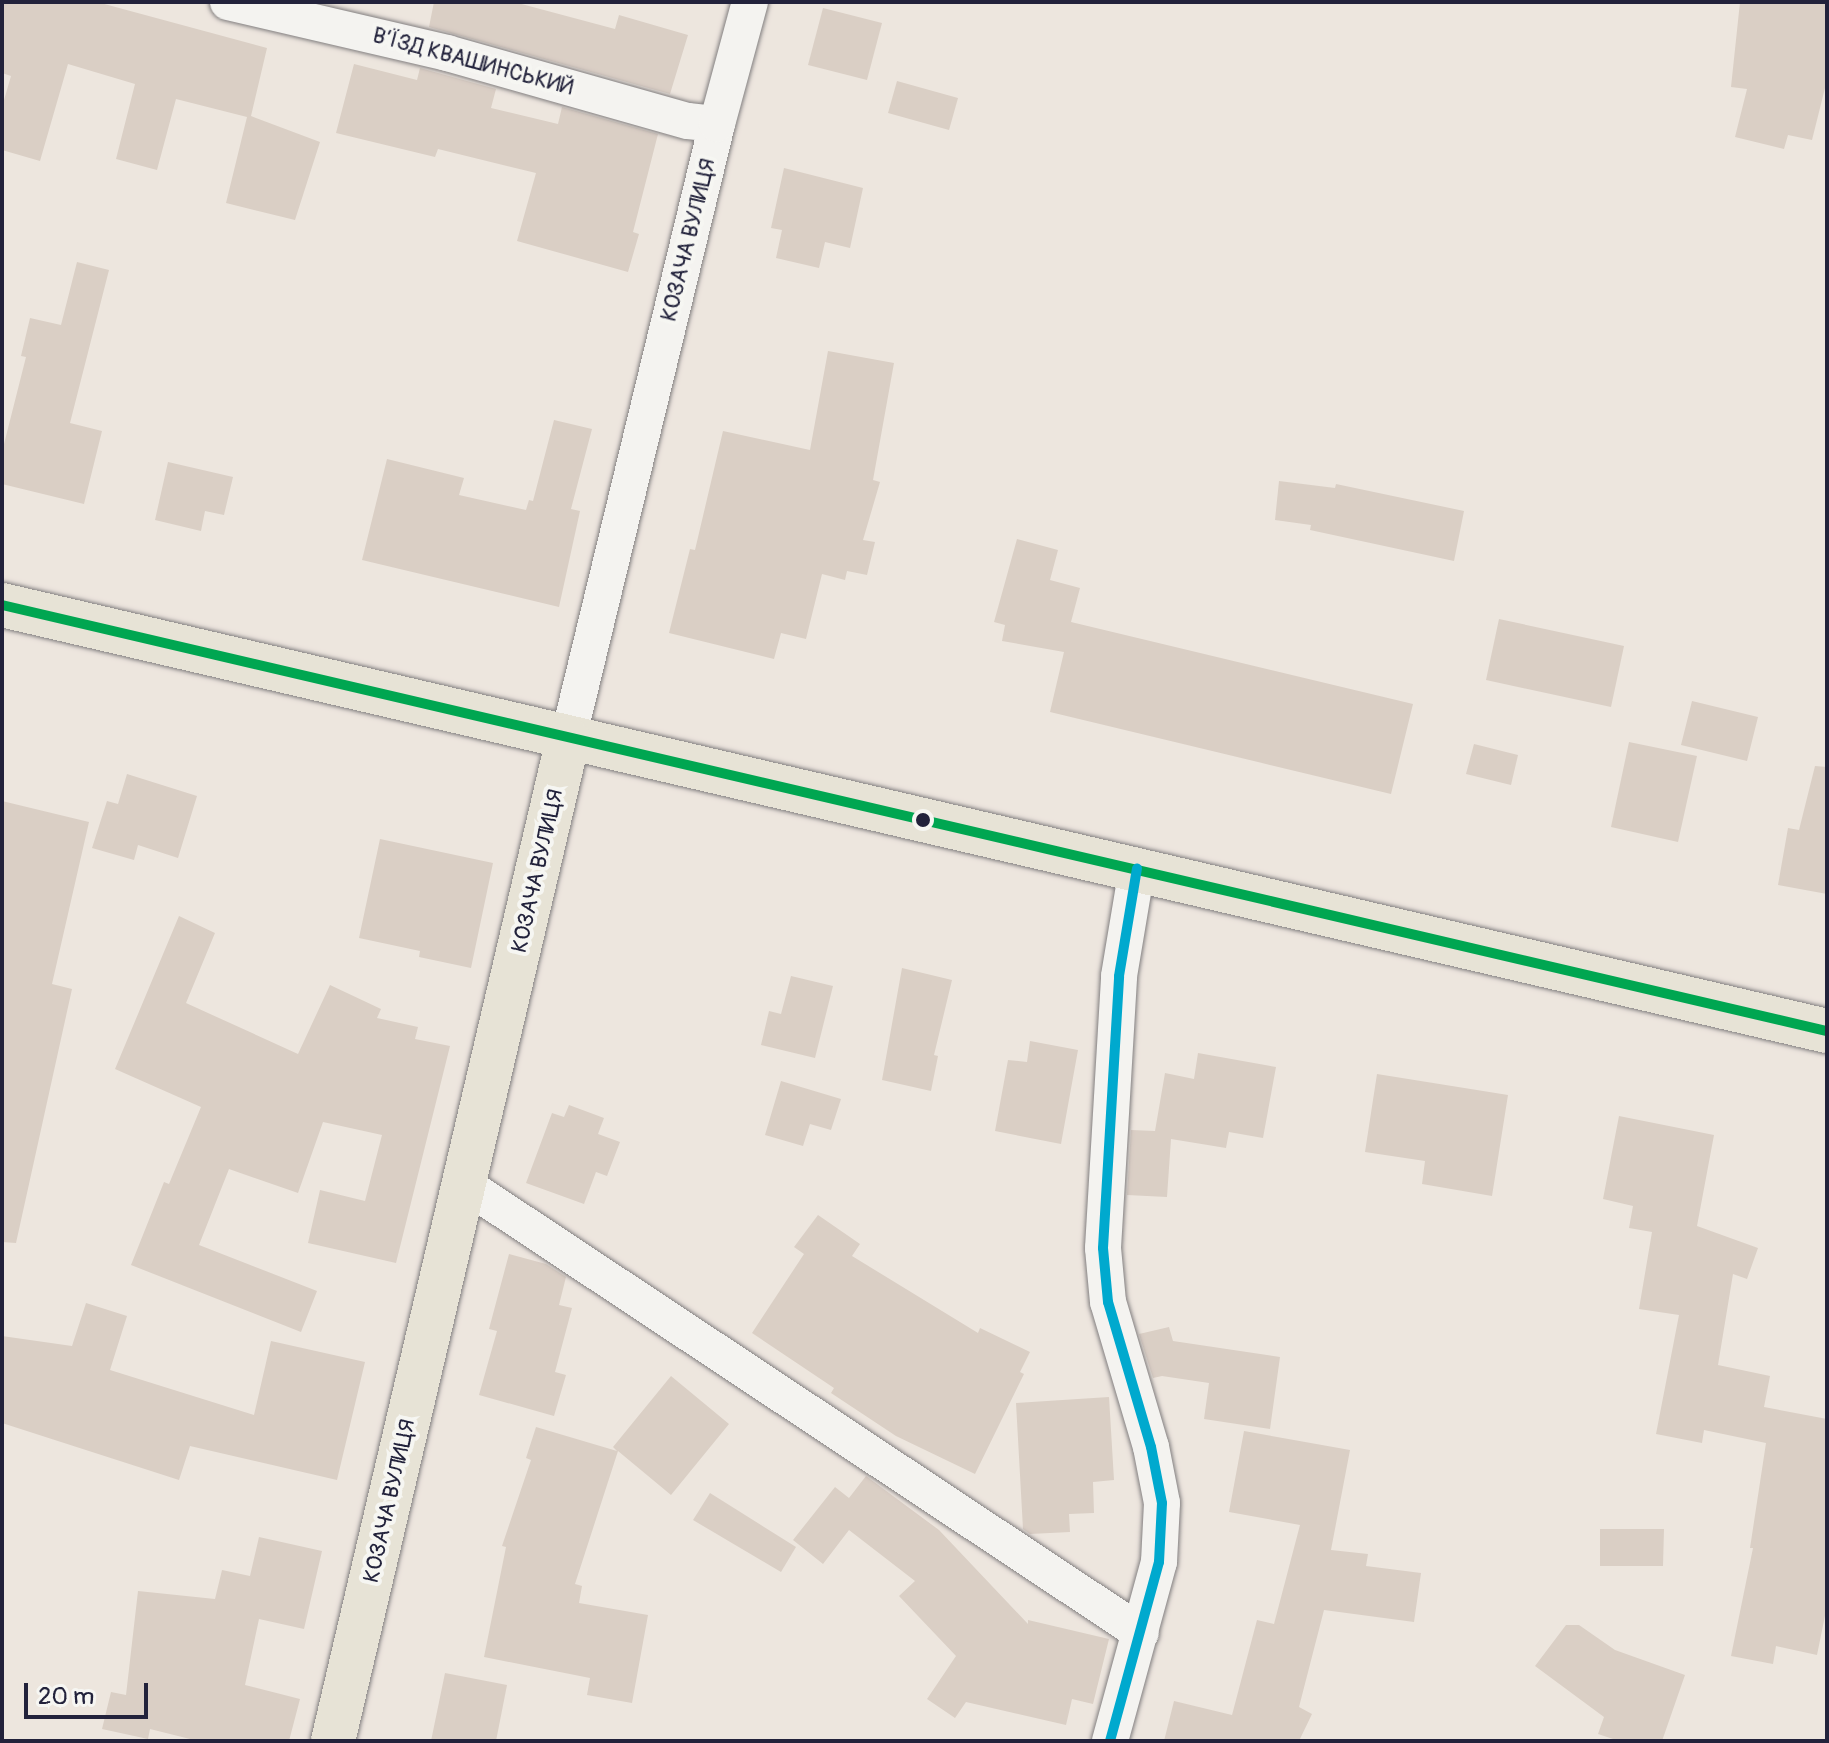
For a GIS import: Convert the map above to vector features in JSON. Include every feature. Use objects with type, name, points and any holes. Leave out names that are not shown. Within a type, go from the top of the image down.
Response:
[{"type":"main road","points":[[2,605],[1827,1031]]},
{"type":"main road","name":"КОЗАЧА ВУЛИЦЯ","points":[[333,1741],[568,739]]},
{"type":"street","name":"В’ЇЗД КВАШИНСЬКИЙ","points":[[228,2],[447,53],[688,121],[717,124]]},
{"type":"street","name":"КОЗАЧА ВУЛИЦЯ","points":[[568,739],[717,124],[750,2]]},
{"type":"street","points":[[1110,1741],[1159,1562],[1162,1503],[1151,1447],[1108,1302],[1103,1248],[1119,976],[1137,869]]},
{"type":"street","points":[[464,1184],[1141,1633]]},
{"type":"building","points":[[2,2],[97,2],[267,48],[251,116],[320,142],[295,220],[226,203],[247,117],[176,99],[157,170],[116,159],[135,84],[68,64],[40,161],[2,150],[2,107],[11,76],[2,73]]},
{"type":"building","points":[[434,2],[514,2],[615,29],[619,15],[688,35],[670,94],[429,27]]},
{"type":"building","points":[[1740,2],[1827,2],[1827,80],[1812,140],[1788,135],[1784,149],[1735,137],[1747,89],[1731,87]]},
{"type":"building","points":[[823,8],[882,23],[867,80],[808,65]]},
{"type":"building","points":[[354,64],[417,80],[420,68],[496,89],[491,108],[558,124],[562,107],[658,134],[633,232],[639,234],[628,272],[517,241],[536,173],[438,149],[435,157],[336,133]]},
{"type":"building","points":[[897,81],[958,98],[949,130],[888,113]]},
{"type":"building","points":[[784,168],[863,188],[850,248],[825,242],[819,268],[776,258],[782,230],[771,228]]},
{"type":"building","points":[[77,262],[109,270],[70,423],[102,431],[84,504],[2,484],[2,452],[26,357],[21,356],[30,318],[61,325]]},
{"type":"building","points":[[828,351],[894,363],[873,480],[880,482],[863,540],[875,542],[867,575],[847,571],[845,580],[822,574],[806,639],[781,633],[774,659],[669,633],[690,549],[695,550],[723,431],[810,450]]},
{"type":"building","points":[[554,420],[592,429],[571,509],[580,511],[559,607],[362,560],[387,459],[464,478],[459,495],[526,510],[529,500],[533,501]]},
{"type":"building","points":[[168,462],[233,477],[224,515],[205,511],[201,531],[155,520]]},
{"type":"building","points":[[1279,481],[1335,488],[1336,484],[1464,511],[1454,561],[1310,530],[1311,525],[1275,520]]},
{"type":"building","points":[[1017,539],[1058,550],[1050,580],[1080,588],[1071,622],[1413,704],[1391,794],[1050,712],[1064,652],[1002,641],[1005,625],[994,622]]},
{"type":"building","points":[[1499,619],[1624,646],[1611,707],[1486,680]]},
{"type":"building","points":[[1692,701],[1758,717],[1747,761],[1681,745]]},
{"type":"building","points":[[1629,742],[1697,756],[1678,842],[1611,827]]},
{"type":"building","points":[[1474,744],[1518,755],[1511,785],[1466,774]]},
{"type":"building","points":[[1815,766],[1827,767],[1827,894],[1778,885],[1788,828],[1799,830]]},
{"type":"building","points":[[127,774],[197,796],[178,858],[138,845],[134,860],[92,848],[107,801],[118,804]]},
{"type":"building","points":[[2,801],[89,822],[52,984],[72,989],[16,1243],[2,1242]]},
{"type":"building","points":[[380,839],[493,863],[471,968],[419,957],[420,951],[359,938]]},
{"type":"building","points":[[179,916],[215,933],[186,1003],[298,1054],[330,985],[381,1009],[377,1018],[418,1027],[415,1039],[450,1046],[396,1263],[308,1243],[320,1190],[365,1201],[382,1135],[323,1122],[298,1193],[229,1169],[199,1245],[317,1291],[301,1332],[131,1265],[164,1182],[169,1184],[201,1107],[115,1069]]},
{"type":"building","points":[[902,968],[952,980],[934,1055],[938,1056],[931,1091],[882,1080]]},
{"type":"building","points":[[791,976],[833,986],[815,1058],[761,1045],[769,1011],[781,1014]]},
{"type":"building","points":[[1030,1041],[1078,1050],[1061,1144],[995,1131],[1008,1060],[1027,1062]]},
{"type":"building","points":[[1198,1053],[1276,1067],[1263,1138],[1229,1132],[1226,1148],[1171,1139],[1167,1197],[1127,1195],[1131,1130],[1155,1131],[1165,1073],[1194,1079]]},
{"type":"building","points":[[1377,1074],[1508,1095],[1492,1196],[1422,1184],[1425,1161],[1365,1152]]},
{"type":"building","points":[[781,1081],[841,1099],[831,1130],[810,1124],[803,1146],[765,1135]]},
{"type":"building","points":[[569,1105],[604,1118],[598,1134],[620,1142],[607,1176],[596,1172],[584,1204],[526,1183],[552,1113],[564,1117]]},
{"type":"building","points":[[1619,1116],[1714,1135],[1697,1226],[1758,1248],[1747,1279],[1733,1274],[1718,1365],[1770,1376],[1764,1407],[1827,1419],[1827,1606],[1817,1655],[1776,1646],[1773,1664],[1731,1656],[1753,1548],[1750,1548],[1766,1443],[1704,1430],[1702,1443],[1656,1434],[1679,1315],[1639,1309],[1652,1232],[1629,1228],[1633,1206],[1603,1199]]},
{"type":"building","points":[[818,1215],[860,1244],[852,1256],[978,1333],[980,1328],[1030,1352],[1020,1372],[1024,1374],[975,1474],[896,1436],[831,1393],[834,1388],[752,1333],[804,1254],[794,1247]]},
{"type":"building","points":[[509,1254],[546,1264],[566,1277],[559,1305],[572,1308],[555,1372],[566,1375],[554,1416],[479,1395],[497,1331],[489,1329]]},
{"type":"building","points":[[86,1303],[127,1316],[110,1370],[254,1415],[271,1341],[365,1362],[337,1480],[190,1446],[179,1480],[2,1423],[2,1336],[72,1346]]},
{"type":"building","points":[[1169,1327],[1173,1341],[1280,1357],[1270,1429],[1204,1419],[1209,1383],[1162,1376],[1153,1378],[1139,1334]]},
{"type":"building","points":[[671,1376],[729,1424],[671,1495],[618,1451],[575,1584],[582,1586],[579,1603],[648,1615],[632,1703],[587,1695],[590,1678],[484,1657],[506,1547],[502,1546],[531,1460],[526,1458],[536,1427],[617,1451],[613,1447]]},
{"type":"building","points":[[1109,1397],[1114,1480],[1093,1482],[1094,1513],[1069,1514],[1070,1532],[1030,1534],[1023,1529],[1016,1403]]},
{"type":"building","points":[[1244,1431],[1350,1450],[1331,1550],[1368,1554],[1366,1566],[1421,1573],[1414,1622],[1324,1610],[1299,1707],[1312,1714],[1299,1741],[1164,1741],[1174,1701],[1232,1715],[1257,1620],[1274,1624],[1300,1525],[1229,1512]]},
{"type":"building","points":[[866,1476],[939,1530],[1028,1624],[1028,1620],[1109,1639],[1093,1704],[1072,1699],[1066,1725],[966,1702],[955,1718],[927,1699],[956,1656],[899,1596],[915,1581],[849,1530],[823,1564],[793,1540],[835,1487],[849,1498]]},
{"type":"building","points":[[710,1493],[796,1547],[781,1572],[693,1520]]},
{"type":"building","points":[[1600,1529],[1664,1529],[1663,1566],[1600,1566]]},
{"type":"building","points":[[259,1537],[322,1551],[304,1629],[259,1619],[245,1685],[300,1699],[289,1741],[198,1741],[150,1729],[148,1739],[102,1729],[111,1692],[126,1695],[138,1591],[215,1599],[222,1570],[250,1576]]},
{"type":"building","points":[[1566,1625],[1579,1625],[1615,1650],[1685,1675],[1662,1741],[1619,1741],[1598,1734],[1604,1717],[1535,1666]]},
{"type":"building","points":[[445,1673],[507,1685],[496,1741],[431,1741]]},
{"type":"transit line","points":[[2,605],[1827,1031]]},
{"type":"transit line","points":[[1110,1741],[1159,1562],[1162,1503],[1151,1447],[1108,1302],[1103,1248],[1119,976],[1137,869]]}]
